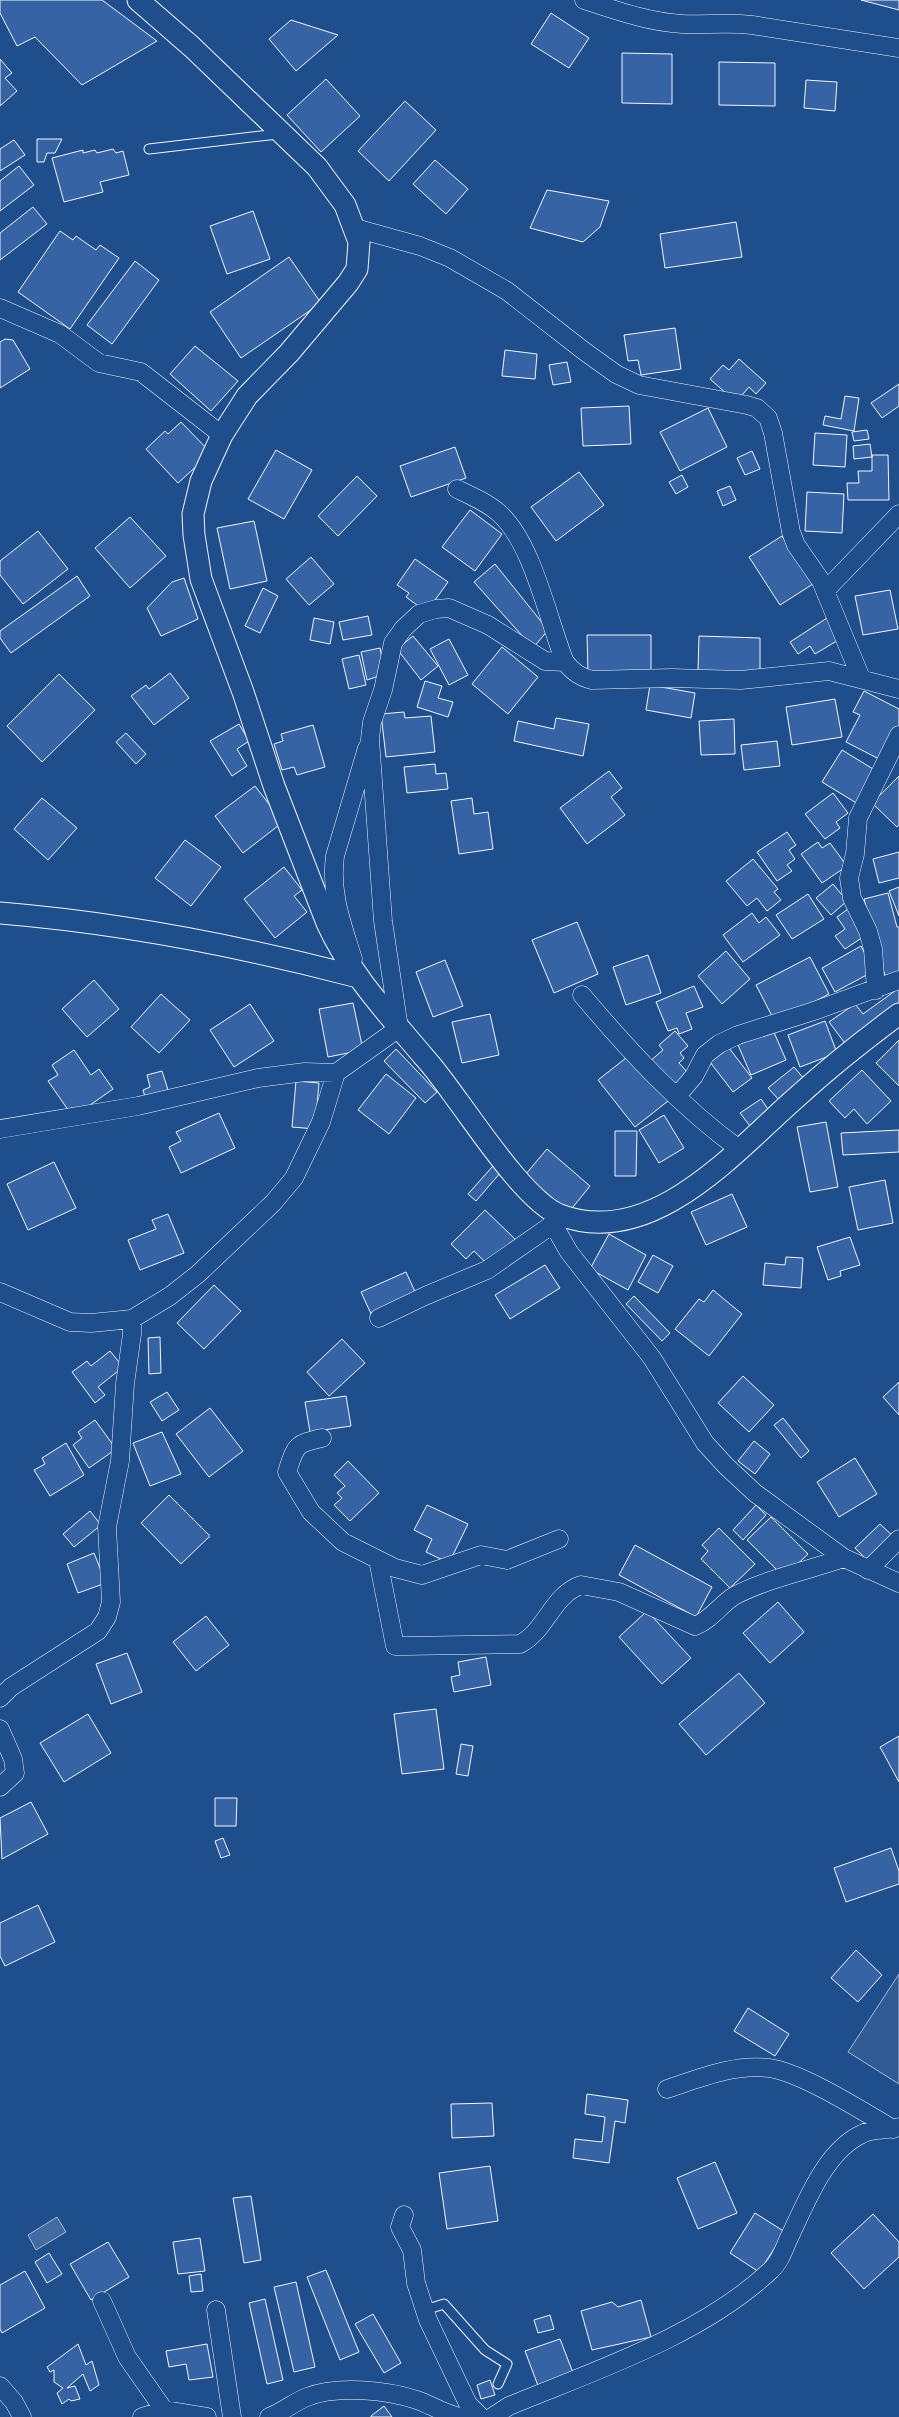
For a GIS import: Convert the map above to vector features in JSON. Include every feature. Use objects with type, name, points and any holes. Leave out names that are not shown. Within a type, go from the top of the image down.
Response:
[{"type":"street","points":[[138,0],[192,47],[317,166],[345,205],[355,228],[359,256],[357,269],[289,353],[247,396],[222,435],[194,499],[194,535],[201,579],[243,692],[274,786],[337,945],[358,976],[399,1028],[426,1058],[530,1192],[556,1219],[569,1252],[652,1358],[705,1443],[755,1493],[844,1558],[899,1583]]},
{"type":"street","points":[[584,0],[662,21],[682,24],[744,24],[899,48]]},
{"type":"street","points":[[355,228],[420,246],[450,258],[507,292],[616,374],[639,385],[747,405],[763,411],[768,418],[773,434],[791,532],[796,545],[813,567],[826,591],[861,678]]},
{"type":"street","points":[[0,308],[60,334],[99,363],[141,372],[222,435]]},
{"type":"street","points":[[457,489],[501,514],[514,530],[530,561],[565,662],[572,672],[592,680],[672,678],[741,680],[782,678],[819,671],[840,673],[899,689]]},
{"type":"street","points":[[826,591],[899,514]]},
{"type":"street","points":[[358,976],[338,910],[333,874],[335,856],[370,739],[372,722],[383,690],[393,643],[402,629],[419,614],[436,609],[449,608],[488,625],[545,661],[565,662]]},
{"type":"street","points":[[876,990],[873,949],[868,931],[852,898],[849,878],[858,818],[899,735]]},
{"type":"street","points":[[370,739],[383,921],[399,1028]]},
{"type":"street","points":[[0,913],[43,916],[159,932],[249,949],[358,976]]},
{"type":"street","points":[[676,1096],[694,1076],[705,1055],[719,1044],[738,1035],[876,990],[899,980]]},
{"type":"street","points":[[582,995],[640,1060],[676,1096],[739,1149]]},
{"type":"street","points":[[379,1318],[487,1270],[556,1219],[608,1221],[626,1219],[659,1208],[676,1199],[711,1173],[860,1043],[899,1014]]},
{"type":"street","points":[[0,1129],[129,1108],[258,1078],[305,1072],[336,1073],[399,1028]]},
{"type":"street","points":[[0,1292],[70,1322],[91,1323],[132,1319],[170,1296],[198,1274],[273,1203],[285,1188],[306,1156],[321,1122],[336,1073]]},
{"type":"street","points":[[0,1698],[11,1687],[98,1631],[106,1617],[111,1602],[107,1527],[120,1461],[125,1384],[132,1334],[132,1319]]},
{"type":"street","points":[[322,1438],[301,1443],[296,1448],[287,1472],[311,1512],[343,1542],[395,1568],[422,1575],[481,1555],[507,1560],[559,1539]]},
{"type":"street","points":[[868,1570],[899,1539]]},
{"type":"street","points":[[378,1560],[394,1646],[406,1646],[520,1644],[529,1639],[562,1595],[581,1585],[619,1592],[695,1626],[703,1623],[724,1604],[743,1592],[844,1558]]},
{"type":"street","points":[[0,1729],[15,1766],[15,1773],[0,1787]]},
{"type":"street","points":[[667,2089],[724,2071],[770,2068],[795,2076],[896,2128]]},
{"type":"street","points":[[492,2417],[509,2406],[646,2350],[679,2333],[757,2282],[772,2269],[780,2258],[807,2199],[830,2163],[846,2144],[864,2133],[896,2128]]},
{"type":"street","points":[[404,2215],[400,2227],[412,2250],[416,2283],[425,2310],[450,2370],[468,2404],[481,2417]]},
{"type":"street","points":[[102,2301],[127,2357],[164,2410]]},
{"type":"street","points":[[216,2310],[232,2417]]},
{"type":"street","points":[[0,2386],[14,2402],[22,2417]]},
{"type":"street","points":[[270,2417],[305,2397],[330,2390],[344,2389],[397,2395],[418,2400],[460,2417]]},
{"type":"street","points":[[142,2417],[164,2410],[207,2417]]},
{"type":"lane","points":[[149,148],[281,133]]},
{"type":"lane","points":[[425,2310],[444,2304],[485,2350],[507,2364],[498,2384]]},
{"type":"shaded area","points":[[899,1974],[899,2084],[848,2052]]},
{"type":"shaded area","points":[[57,2217],[66,2232],[36,2250],[28,2235]]},
{"type":"building","points":[[0,0],[102,0],[157,41],[82,85],[35,37],[17,46],[0,13]]},
{"type":"building","points":[[861,0],[899,0],[899,10]]},
{"type":"building","points":[[551,13],[589,38],[569,68],[531,44]]},
{"type":"building","points":[[291,20],[338,35],[296,71],[269,39]]},
{"type":"building","points":[[622,53],[672,54],[672,104],[622,103]]},
{"type":"building","points":[[0,59],[12,73],[5,78],[17,91],[0,106]]},
{"type":"building","points":[[719,62],[775,63],[775,106],[719,105]]},
{"type":"building","points":[[326,79],[360,116],[321,152],[287,115]]},
{"type":"building","points":[[806,80],[837,82],[835,111],[804,108]]},
{"type":"building","points":[[405,101],[436,130],[389,181],[358,151]]},
{"type":"building","points":[[37,139],[62,139],[55,153],[47,153],[44,162],[37,162]]},
{"type":"building","points":[[14,140],[25,155],[0,171],[0,149]]},
{"type":"building","points":[[113,149],[116,153],[123,151],[129,175],[100,182],[103,192],[64,202],[52,158],[83,150],[83,153],[95,150],[97,153]]},
{"type":"building","points":[[435,160],[468,189],[446,214],[413,184]]},
{"type":"building","points":[[19,166],[34,185],[0,211],[0,181]]},
{"type":"building","points":[[547,190],[609,201],[600,227],[583,242],[530,228]]},
{"type":"building","points":[[33,207],[47,224],[0,260],[0,233]]},
{"type":"building","points":[[253,211],[270,259],[227,274],[210,226]]},
{"type":"building","points":[[736,222],[742,257],[665,268],[660,234]]},
{"type":"building","points":[[60,231],[73,240],[76,236],[96,250],[100,245],[119,258],[70,329],[18,292]]},
{"type":"building","points":[[289,257],[321,303],[241,358],[210,312]]},
{"type":"building","points":[[135,261],[159,280],[112,344],[87,325]]},
{"type":"building","points":[[675,328],[681,369],[641,375],[638,360],[628,361],[624,335]]},
{"type":"building","points":[[5,339],[13,340],[30,369],[0,388],[0,342]]},
{"type":"building","points":[[195,346],[238,381],[211,411],[170,374]]},
{"type":"building","points":[[505,350],[537,354],[535,379],[502,376]]},
{"type":"building","points":[[739,359],[766,383],[756,394],[749,387],[736,402],[710,379],[723,365],[729,370]]},
{"type":"building","points":[[567,362],[571,382],[553,385],[549,365]]},
{"type":"building","points":[[899,384],[899,406],[882,418],[871,403]]},
{"type":"building","points":[[845,396],[859,398],[854,431],[823,425],[825,416],[841,419]]},
{"type":"building","points":[[629,406],[631,444],[583,446],[581,408]]},
{"type":"building","points":[[708,408],[727,447],[680,471],[660,432]]},
{"type":"building","points":[[181,422],[211,453],[178,483],[146,449],[165,431],[168,434]]},
{"type":"building","points":[[867,430],[869,439],[854,441],[852,432]]},
{"type":"building","points":[[815,433],[847,435],[845,467],[813,465]]},
{"type":"building","points":[[870,444],[872,457],[854,459],[853,446]]},
{"type":"building","points":[[455,447],[466,478],[411,497],[400,466]]},
{"type":"building","points":[[276,450],[312,470],[284,519],[248,499]]},
{"type":"building","points":[[752,451],[760,469],[745,475],[737,458]]},
{"type":"building","points":[[872,455],[888,455],[889,500],[848,500],[847,483],[859,483],[858,471],[872,471]]},
{"type":"building","points":[[579,472],[604,505],[556,541],[531,507]]},
{"type":"building","points":[[682,475],[688,487],[676,494],[669,482]]},
{"type":"building","points":[[357,476],[377,496],[338,536],[318,516]]},
{"type":"building","points":[[730,486],[736,500],[723,506],[717,491]]},
{"type":"building","points":[[807,492],[844,494],[842,533],[805,531]]},
{"type":"building","points":[[470,510],[502,534],[475,571],[442,547]]},
{"type":"building","points":[[130,517],[166,556],[130,588],[95,548]]},
{"type":"building","points":[[254,521],[267,581],[230,589],[217,528]]},
{"type":"building","points":[[38,531],[68,569],[23,604],[0,575],[0,561]]},
{"type":"building","points":[[782,536],[813,584],[780,605],[749,557]]},
{"type":"building","points":[[311,557],[334,584],[309,605],[286,579]]},
{"type":"building","points":[[415,559],[448,582],[430,607],[421,608],[406,597],[409,593],[397,585]]},
{"type":"building","points":[[495,564],[548,630],[533,648],[474,582]]},
{"type":"building","points":[[77,576],[90,596],[11,653],[0,638],[0,631]]},
{"type":"building","points":[[184,578],[198,619],[161,636],[147,608],[172,582]]},
{"type":"building","points":[[263,588],[278,596],[260,633],[245,626]]},
{"type":"building","points":[[890,590],[898,629],[863,635],[855,596]]},
{"type":"building","points":[[368,616],[372,635],[343,640],[339,622]]},
{"type":"building","points":[[314,618],[334,622],[330,644],[310,640]]},
{"type":"building","points":[[827,618],[840,639],[815,654],[810,646],[798,654],[790,642]]},
{"type":"building","points":[[587,635],[651,635],[651,673],[588,673]]},
{"type":"building","points":[[413,636],[438,666],[421,680],[397,649]]},
{"type":"building","points":[[699,636],[760,638],[760,672],[698,671]]},
{"type":"building","points":[[449,639],[468,675],[449,685],[430,649]]},
{"type":"building","points":[[502,647],[538,677],[508,714],[472,684]]},
{"type":"building","points":[[380,648],[385,674],[367,680],[361,652]]},
{"type":"building","points":[[359,655],[366,685],[349,689],[342,659]]},
{"type":"building","points":[[170,673],[189,698],[154,725],[131,696],[146,685],[149,689]]},
{"type":"building","points":[[59,674],[95,710],[42,762],[7,726]]},
{"type":"building","points":[[425,681],[442,686],[438,698],[453,702],[448,717],[417,707]]},
{"type":"building","points":[[650,685],[695,693],[691,718],[646,710]]},
{"type":"building","points":[[864,691],[899,709],[899,726],[881,760],[846,742],[860,715],[853,712]]},
{"type":"building","points":[[835,699],[842,737],[792,745],[786,707]]},
{"type":"building","points":[[404,712],[405,718],[431,716],[435,752],[386,757],[381,714]]},
{"type":"building","points":[[556,718],[589,724],[583,756],[514,741],[518,721],[554,729]]},
{"type":"building","points":[[734,719],[735,754],[701,755],[699,721]]},
{"type":"building","points":[[239,724],[249,741],[237,749],[247,766],[232,776],[210,741]]},
{"type":"building","points":[[313,725],[325,767],[297,775],[294,767],[282,770],[274,744],[283,741],[281,734]]},
{"type":"building","points":[[126,733],[146,754],[136,764],[116,742]]},
{"type":"building","points":[[777,741],[780,766],[744,770],[741,745]]},
{"type":"building","points":[[842,750],[878,772],[858,804],[822,782]]},
{"type":"building","points":[[435,764],[436,774],[446,773],[448,789],[407,793],[404,767]]},
{"type":"building","points":[[609,771],[622,788],[611,797],[625,815],[587,844],[560,808]]},
{"type":"building","points":[[899,776],[899,825],[897,827],[872,803]]},
{"type":"building","points":[[255,786],[283,822],[243,853],[215,816]]},
{"type":"building","points":[[833,793],[848,813],[836,822],[840,828],[825,839],[805,814]]},
{"type":"building","points":[[42,798],[77,828],[48,860],[14,829]]},
{"type":"building","points":[[472,798],[474,814],[488,812],[493,849],[459,854],[451,801]]},
{"type":"building","points":[[787,832],[796,845],[789,850],[795,859],[787,865],[792,871],[777,881],[757,852]]},
{"type":"building","points":[[185,840],[221,867],[191,906],[155,878]]},
{"type":"building","points":[[818,842],[822,848],[830,843],[847,866],[822,883],[801,854]]},
{"type":"building","points":[[899,852],[899,878],[879,883],[873,859]]},
{"type":"building","points":[[753,859],[778,889],[774,892],[781,900],[767,911],[757,898],[747,906],[726,881]]},
{"type":"building","points":[[284,867],[302,890],[294,896],[307,912],[275,938],[244,899]]},
{"type":"building","points":[[833,884],[847,901],[831,915],[816,898]]},
{"type":"building","points":[[899,887],[899,916],[889,891]]},
{"type":"building","points":[[888,893],[897,927],[899,927],[899,972],[885,976],[864,899]]},
{"type":"building","points":[[808,894],[824,919],[792,939],[776,915]]},
{"type":"building","points":[[848,909],[866,935],[845,949],[835,936],[845,929],[837,917]]},
{"type":"building","points":[[752,913],[759,923],[766,917],[780,935],[743,962],[723,935]]},
{"type":"building","points":[[577,922],[598,974],[554,993],[532,940]]},
{"type":"building","points":[[861,946],[874,971],[835,992],[822,968]]},
{"type":"building","points":[[726,951],[750,979],[722,1004],[698,976]]},
{"type":"building","points":[[648,955],[661,993],[626,1005],[613,967]]},
{"type":"building","points":[[810,957],[829,994],[775,1022],[756,985]]},
{"type":"building","points":[[445,960],[463,1006],[433,1017],[416,972]]},
{"type":"building","points":[[94,980],[119,1009],[87,1037],[62,1009]]},
{"type":"building","points":[[694,986],[703,1007],[686,1013],[692,1029],[679,1034],[677,1028],[668,1031],[656,1002]]},
{"type":"building","points":[[899,988],[899,1009],[847,1046],[829,1022],[855,1004],[863,1014]]},
{"type":"building","points":[[161,994],[190,1020],[159,1053],[131,1027]]},
{"type":"building","points":[[353,1003],[363,1050],[328,1057],[319,1009]]},
{"type":"building","points":[[250,1004],[274,1041],[234,1067],[210,1030]]},
{"type":"building","points":[[490,1014],[499,1055],[462,1063],[452,1022]]},
{"type":"building","points":[[825,1021],[837,1053],[800,1067],[788,1035]]},
{"type":"building","points":[[773,1030],[786,1060],[751,1075],[738,1045]]},
{"type":"building","points":[[675,1031],[688,1046],[680,1053],[684,1058],[679,1063],[689,1074],[672,1089],[649,1062],[663,1050],[659,1045]]},
{"type":"building","points":[[899,1040],[899,1086],[876,1063]]},
{"type":"building","points":[[729,1048],[752,1078],[733,1092],[710,1062]]},
{"type":"building","points":[[396,1049],[437,1092],[425,1103],[384,1061]]},
{"type":"building","points":[[74,1050],[91,1075],[99,1069],[113,1089],[73,1117],[48,1081],[58,1075],[52,1065]]},
{"type":"building","points":[[631,1054],[668,1101],[635,1127],[598,1080]]},
{"type":"building","points":[[794,1067],[805,1080],[780,1101],[768,1088]]},
{"type":"building","points":[[862,1070],[891,1101],[867,1124],[854,1109],[845,1118],[829,1101]]},
{"type":"building","points":[[162,1071],[169,1093],[146,1100],[143,1090],[150,1087],[147,1075]]},
{"type":"building","points":[[386,1074],[416,1098],[389,1134],[358,1110]]},
{"type":"building","points":[[296,1081],[319,1083],[315,1129],[292,1127]]},
{"type":"building","points":[[761,1099],[770,1112],[750,1126],[740,1113]]},
{"type":"building","points":[[219,1113],[235,1148],[181,1173],[169,1147],[181,1141],[176,1132]]},
{"type":"building","points":[[664,1115],[684,1148],[659,1163],[639,1130]]},
{"type":"building","points":[[826,1122],[838,1187],[810,1192],[797,1127]]},
{"type":"building","points":[[899,1130],[899,1152],[843,1155],[841,1133]]},
{"type":"building","points":[[615,1131],[637,1131],[636,1176],[615,1176]]},
{"type":"building","points":[[547,1149],[590,1186],[569,1212],[525,1175]]},
{"type":"building","points":[[54,1162],[76,1208],[28,1230],[7,1184]]},
{"type":"building","points":[[493,1166],[501,1172],[476,1201],[468,1194]]},
{"type":"building","points":[[885,1180],[893,1223],[858,1230],[849,1187]]},
{"type":"building","points":[[732,1194],[747,1227],[706,1245],[691,1212]]},
{"type":"building","points":[[485,1210],[516,1240],[489,1266],[474,1251],[466,1259],[451,1244]]},
{"type":"building","points":[[168,1214],[184,1253],[140,1270],[128,1240],[156,1229],[152,1220]]},
{"type":"building","points":[[609,1234],[646,1255],[628,1290],[590,1269]]},
{"type":"building","points":[[850,1237],[860,1265],[840,1271],[841,1276],[828,1280],[817,1247]]},
{"type":"building","points":[[653,1255],[673,1266],[658,1293],[638,1282]]},
{"type":"building","points":[[786,1257],[803,1258],[801,1288],[763,1285],[765,1263],[785,1265]]},
{"type":"building","points":[[545,1265],[560,1288],[510,1319],[495,1295]]},
{"type":"building","points":[[406,1272],[417,1296],[372,1316],[361,1292]]},
{"type":"building","points":[[214,1285],[241,1311],[204,1349],[177,1323]]},
{"type":"building","points":[[713,1290],[742,1314],[709,1356],[675,1329],[699,1299],[704,1302]]},
{"type":"building","points":[[634,1296],[670,1333],[662,1341],[626,1304]]},
{"type":"building","points":[[160,1337],[161,1373],[149,1374],[148,1338]]},
{"type":"building","points":[[342,1339],[365,1363],[329,1396],[307,1372]]},
{"type":"building","points":[[110,1351],[123,1367],[98,1387],[105,1395],[95,1403],[72,1372],[87,1361],[91,1366]]},
{"type":"building","points":[[743,1376],[774,1405],[749,1432],[718,1403]]},
{"type":"building","points":[[899,1382],[899,1415],[883,1397]]},
{"type":"building","points":[[167,1392],[179,1410],[162,1421],[150,1402]]},
{"type":"building","points":[[346,1396],[351,1426],[310,1432],[305,1402]]},
{"type":"building","points":[[210,1408],[243,1451],[209,1477],[176,1434]]},
{"type":"building","points":[[783,1418],[809,1451],[801,1458],[774,1425]]},
{"type":"building","points":[[95,1420],[116,1449],[89,1468],[73,1445],[82,1438],[78,1432]]},
{"type":"building","points":[[162,1432],[181,1474],[150,1486],[133,1443]]},
{"type":"building","points":[[754,1441],[770,1454],[755,1474],[738,1461]]},
{"type":"building","points":[[66,1443],[84,1475],[50,1496],[34,1470],[45,1464],[42,1458]]},
{"type":"building","points":[[855,1458],[877,1494],[839,1517],[817,1482]]},
{"type":"building","points":[[348,1461],[379,1493],[350,1521],[334,1505],[342,1498],[337,1493],[345,1486],[334,1475]]},
{"type":"building","points":[[169,1495],[210,1536],[181,1564],[141,1523]]},
{"type":"building","points":[[427,1505],[468,1524],[449,1563],[426,1552],[432,1539],[414,1530]]},
{"type":"building","points":[[756,1505],[766,1515],[743,1540],[733,1530]]},
{"type":"building","points":[[90,1511],[101,1525],[74,1547],[63,1534]]},
{"type":"building","points":[[771,1517],[808,1554],[784,1577],[747,1540]]},
{"type":"building","points":[[880,1524],[895,1538],[869,1562],[855,1548]]},
{"type":"building","points":[[719,1528],[755,1564],[730,1588],[701,1559],[708,1551],[702,1545]]},
{"type":"building","points":[[635,1545],[712,1587],[696,1617],[619,1575]]},
{"type":"building","points":[[94,1553],[106,1583],[78,1593],[67,1564]]},
{"type":"building","points":[[778,1602],[804,1632],[770,1663],[743,1633]]},
{"type":"building","points":[[647,1611],[691,1658],[662,1684],[619,1637]]},
{"type":"building","points":[[206,1616],[229,1645],[196,1671],[173,1642]]},
{"type":"building","points":[[127,1653],[142,1692],[111,1704],[96,1664]]},
{"type":"building","points":[[486,1657],[491,1685],[454,1692],[451,1677],[460,1675],[458,1662]]},
{"type":"building","points":[[739,1673],[765,1703],[706,1755],[679,1724]]},
{"type":"building","points":[[436,1709],[444,1769],[402,1774],[394,1714]]},
{"type":"building","points":[[88,1714],[111,1753],[64,1782],[40,1743]]},
{"type":"building","points":[[899,1736],[899,1782],[880,1747]]},
{"type":"building","points":[[461,1744],[473,1746],[468,1776],[456,1774]]},
{"type":"building","points":[[215,1798],[237,1798],[236,1826],[215,1826]]},
{"type":"building","points":[[31,1802],[48,1834],[2,1859],[0,1818]]},
{"type":"building","points":[[223,1838],[230,1855],[221,1858],[215,1841]]},
{"type":"building","points":[[891,1848],[899,1871],[899,1884],[846,1902],[834,1868]]},
{"type":"building","points":[[38,1905],[55,1942],[5,1966],[0,1956],[0,1923]]},
{"type":"building","points":[[856,1950],[882,1975],[858,2002],[831,1978]]},
{"type":"building","points":[[748,2008],[789,2034],[775,2056],[734,2031]]},
{"type":"building","points":[[587,2094],[628,2100],[625,2123],[615,2121],[609,2163],[573,2158],[575,2139],[602,2142],[605,2117],[585,2114]]},
{"type":"building","points":[[492,2103],[494,2136],[452,2138],[451,2104]]},
{"type":"building","points":[[715,2162],[737,2213],[698,2229],[677,2178]]},
{"type":"building","points":[[490,2166],[498,2221],[447,2229],[439,2173]]},
{"type":"building","points":[[251,2196],[261,2260],[244,2263],[233,2198]]},
{"type":"building","points":[[755,2213],[785,2232],[759,2272],[730,2253]]},
{"type":"building","points":[[873,2214],[899,2242],[899,2257],[864,2289],[831,2253]]},
{"type":"building","points":[[200,2238],[205,2271],[178,2274],[173,2242]]},
{"type":"building","points":[[108,2242],[129,2277],[91,2300],[70,2264]]},
{"type":"building","points":[[49,2253],[62,2274],[47,2283],[35,2262]]},
{"type":"building","points":[[326,2270],[359,2352],[340,2360],[307,2277]]},
{"type":"building","points":[[25,2271],[45,2308],[2,2333],[0,2329],[0,2285]]},
{"type":"building","points":[[201,2274],[203,2291],[191,2292],[189,2276]]},
{"type":"building","points":[[296,2282],[315,2367],[294,2372],[274,2287]]},
{"type":"building","points":[[265,2299],[283,2380],[267,2384],[249,2303]]},
{"type":"building","points":[[641,2300],[651,2337],[592,2350],[581,2311],[612,2302],[618,2307]]},
{"type":"building","points":[[373,2314],[401,2363],[384,2373],[355,2324]]},
{"type":"building","points":[[550,2315],[554,2329],[538,2333],[534,2320]]},
{"type":"building","points":[[560,2339],[575,2378],[540,2391],[525,2351]]},
{"type":"building","points":[[78,2344],[86,2365],[92,2361],[99,2385],[90,2391],[83,2374],[67,2388],[75,2386],[80,2399],[71,2401],[69,2399],[62,2404],[57,2393],[63,2388],[54,2382],[54,2370],[50,2372],[47,2367]]},
{"type":"building","points":[[207,2344],[213,2377],[189,2380],[186,2364],[169,2367],[166,2351]]},
{"type":"building","points":[[490,2380],[495,2395],[481,2399],[477,2385]]},
{"type":"building","points":[[384,2406],[392,2417],[371,2417],[371,2416]]}]
